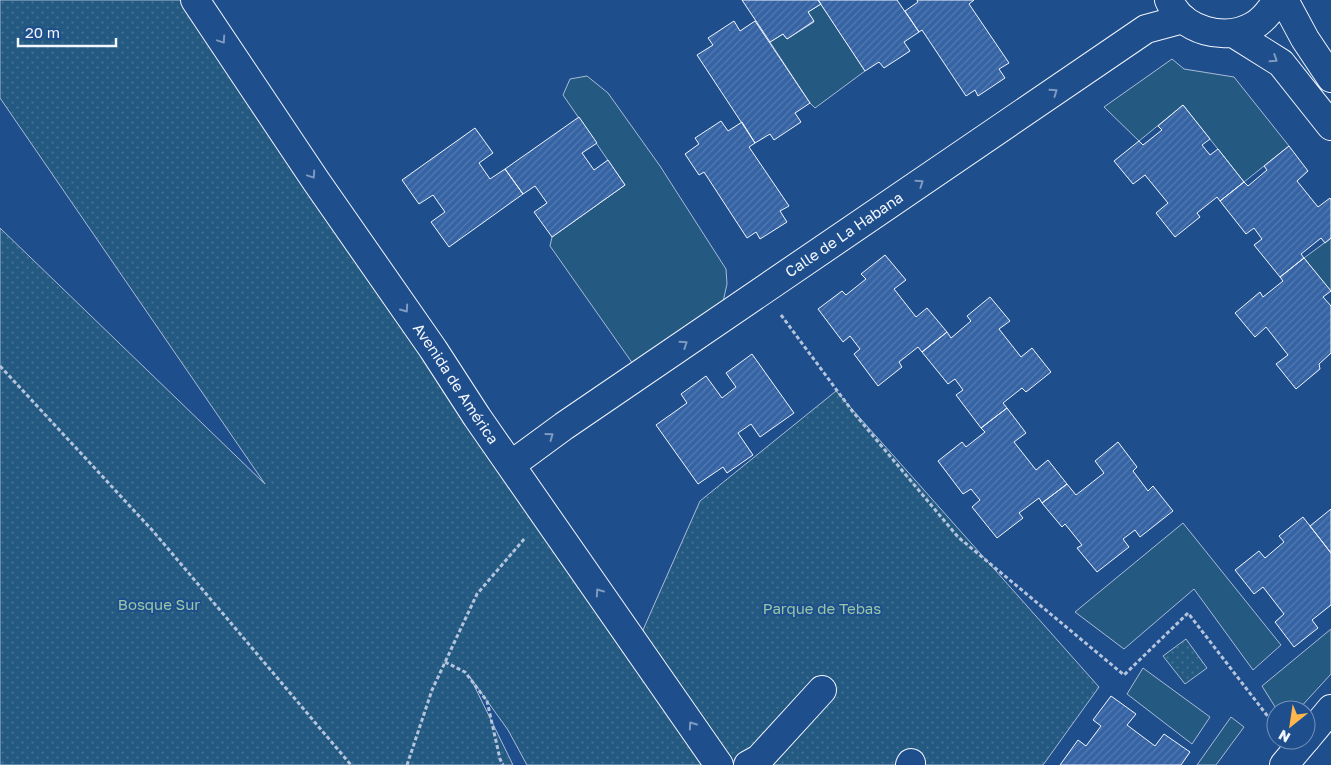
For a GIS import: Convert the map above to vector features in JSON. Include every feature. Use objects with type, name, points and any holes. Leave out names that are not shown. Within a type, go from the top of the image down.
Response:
[{"type":"street","name":"Avenida de América","points":[[194,0],[316,181],[433,348],[477,417],[720,765]]},
{"type":"street","points":[[1176,10],[1198,28],[1215,33],[1233,33],[1253,26],[1270,12],[1277,0]]},
{"type":"street","points":[[1284,0],[1304,39],[1331,78]]},
{"type":"street","name":"Calle de La Habana","points":[[511,464],[564,426],[1176,10]]},
{"type":"street","points":[[1233,33],[1281,63],[1331,126]]},
{"type":"street","points":[[748,765],[759,759],[822,690]]},
{"type":"street","points":[[1316,727],[1331,710]]},
{"type":"street","points":[[1284,765],[1297,750]]},
{"type":"path","points":[[762,291],[853,412],[958,537],[1124,675],[1188,613],[1266,714]]},
{"type":"path","points":[[0,366],[153,531],[351,765]]},
{"type":"path","points":[[407,765],[432,690],[477,594],[545,515]]},
{"type":"path","points":[[445,662],[465,672],[487,701],[503,765]]},
{"type":"green space","name":"Parque de Tebas","points":[[0,0],[182,0],[631,657],[700,501],[836,391],[1099,687],[1043,765],[527,765],[508,730],[470,677],[513,765],[0,765],[0,228],[265,484],[0,98]]},
{"type":"green space","points":[[821,4],[865,71],[815,108],[770,42],[783,34],[787,39],[814,22],[808,12]]},
{"type":"green space","points":[[1172,59],[1184,69],[1234,77],[1289,146],[1244,182],[1183,105],[1139,141],[1104,107]]},
{"type":"green space","points":[[587,76],[608,93],[660,166],[726,269],[727,284],[723,302],[633,364],[550,246],[552,237],[625,185],[563,95],[570,79]]},
{"type":"green space","points":[[1331,238],[1331,292],[1304,258]]},
{"type":"green space","points":[[1183,523],[1281,645],[1253,670],[1194,589],[1124,649],[1075,612]]},
{"type":"green space","points":[[1331,629],[1331,674],[1307,700],[1271,700],[1262,686]]},
{"type":"green space","points":[[1186,639],[1207,668],[1185,684],[1163,656]]},
{"type":"green space","points":[[1143,668],[1210,717],[1192,744],[1127,694]]},
{"type":"green space","points":[[1231,717],[1244,727],[1216,765],[1197,765]]},
{"type":"building","points":[[742,0],[818,0],[821,4],[808,12],[814,21],[787,39],[783,34],[770,42]]},
{"type":"building","points":[[818,0],[897,0],[919,32],[904,42],[910,51],[884,68],[879,62],[865,71]]},
{"type":"building","points":[[917,0],[974,0],[969,4],[1009,63],[999,69],[1005,78],[978,96],[975,90],[966,96],[922,30],[919,32],[905,11],[918,2]]},
{"type":"building","points":[[734,21],[740,31],[755,21],[810,103],[795,113],[801,122],[774,140],[770,134],[755,143],[697,55],[713,45],[708,38]]},
{"type":"building","points":[[1183,105],[1210,139],[1202,145],[1210,155],[1218,149],[1244,182],[1220,201],[1217,197],[1197,213],[1200,217],[1175,237],[1156,213],[1168,203],[1145,175],[1133,184],[1114,161],[1139,141],[1143,145],[1162,130],[1158,126]]},
{"type":"building","points":[[579,117],[597,143],[582,153],[594,170],[608,160],[625,185],[552,237],[534,212],[547,203],[535,186],[523,194],[505,169]]},
{"type":"building","points":[[721,121],[728,131],[742,122],[755,143],[749,147],[789,206],[780,211],[787,222],[760,239],[756,232],[747,238],[704,172],[699,175],[685,154],[699,144],[695,138]]},
{"type":"building","points":[[475,128],[493,153],[479,163],[490,179],[505,169],[523,194],[449,247],[431,222],[445,212],[433,195],[419,204],[402,180]]},
{"type":"building","points":[[1289,146],[1308,171],[1297,181],[1318,207],[1330,198],[1331,200],[1331,238],[1325,243],[1321,238],[1301,254],[1304,258],[1280,277],[1254,245],[1262,239],[1254,228],[1246,234],[1220,201],[1244,182],[1248,186],[1267,170],[1264,166]]},
{"type":"building","points":[[885,255],[906,280],[894,289],[916,317],[927,308],[947,332],[922,352],[918,347],[899,362],[902,367],[878,386],[854,354],[860,349],[850,336],[843,342],[818,309],[842,291],[846,295],[866,279],[861,274]]},
{"type":"building","points":[[1304,258],[1331,291],[1323,297],[1331,306],[1331,353],[1319,364],[1320,369],[1296,389],[1276,364],[1288,355],[1266,327],[1255,337],[1235,313],[1260,292],[1263,297],[1283,281],[1280,277]]},
{"type":"building","points":[[990,297],[1010,321],[999,329],[1021,357],[1032,348],[1051,372],[1026,392],[1022,388],[1003,403],[1007,408],[981,428],[956,395],[963,390],[955,379],[948,384],[922,352],[947,332],[951,338],[971,321],[967,316]]},
{"type":"building","points":[[752,354],[794,413],[760,437],[751,424],[738,433],[753,455],[727,473],[723,467],[698,484],[656,425],[687,403],[681,394],[706,376],[722,398],[736,387],[726,373]]},
{"type":"building","points":[[1007,408],[1026,433],[1014,442],[1036,470],[1048,460],[1067,484],[1042,503],[1039,498],[1019,513],[1023,518],[997,538],[972,507],[980,500],[971,489],[963,494],[938,461],[962,442],[966,447],[985,432],[981,428]]},
{"type":"building","points":[[1118,442],[1137,467],[1133,471],[1148,491],[1153,486],[1173,511],[1140,537],[1135,530],[1123,539],[1129,547],[1097,572],[1077,548],[1082,545],[1065,524],[1062,527],[1042,503],[1067,484],[1076,495],[1104,473],[1095,461]]},
{"type":"building","points":[[1331,509],[1331,553],[1310,526]]},
{"type":"building","points":[[1303,517],[1331,553],[1331,605],[1312,620],[1318,628],[1294,647],[1275,622],[1284,614],[1263,587],[1254,594],[1235,570],[1259,551],[1265,558],[1284,542],[1279,536]]},
{"type":"building","points":[[1111,696],[1136,714],[1127,725],[1155,746],[1164,734],[1190,752],[1181,765],[1060,765],[1078,740],[1086,746],[1101,726],[1093,720]]},
{"type":"park label","name":"Bosque Sur","points":[[159,605]]}]
